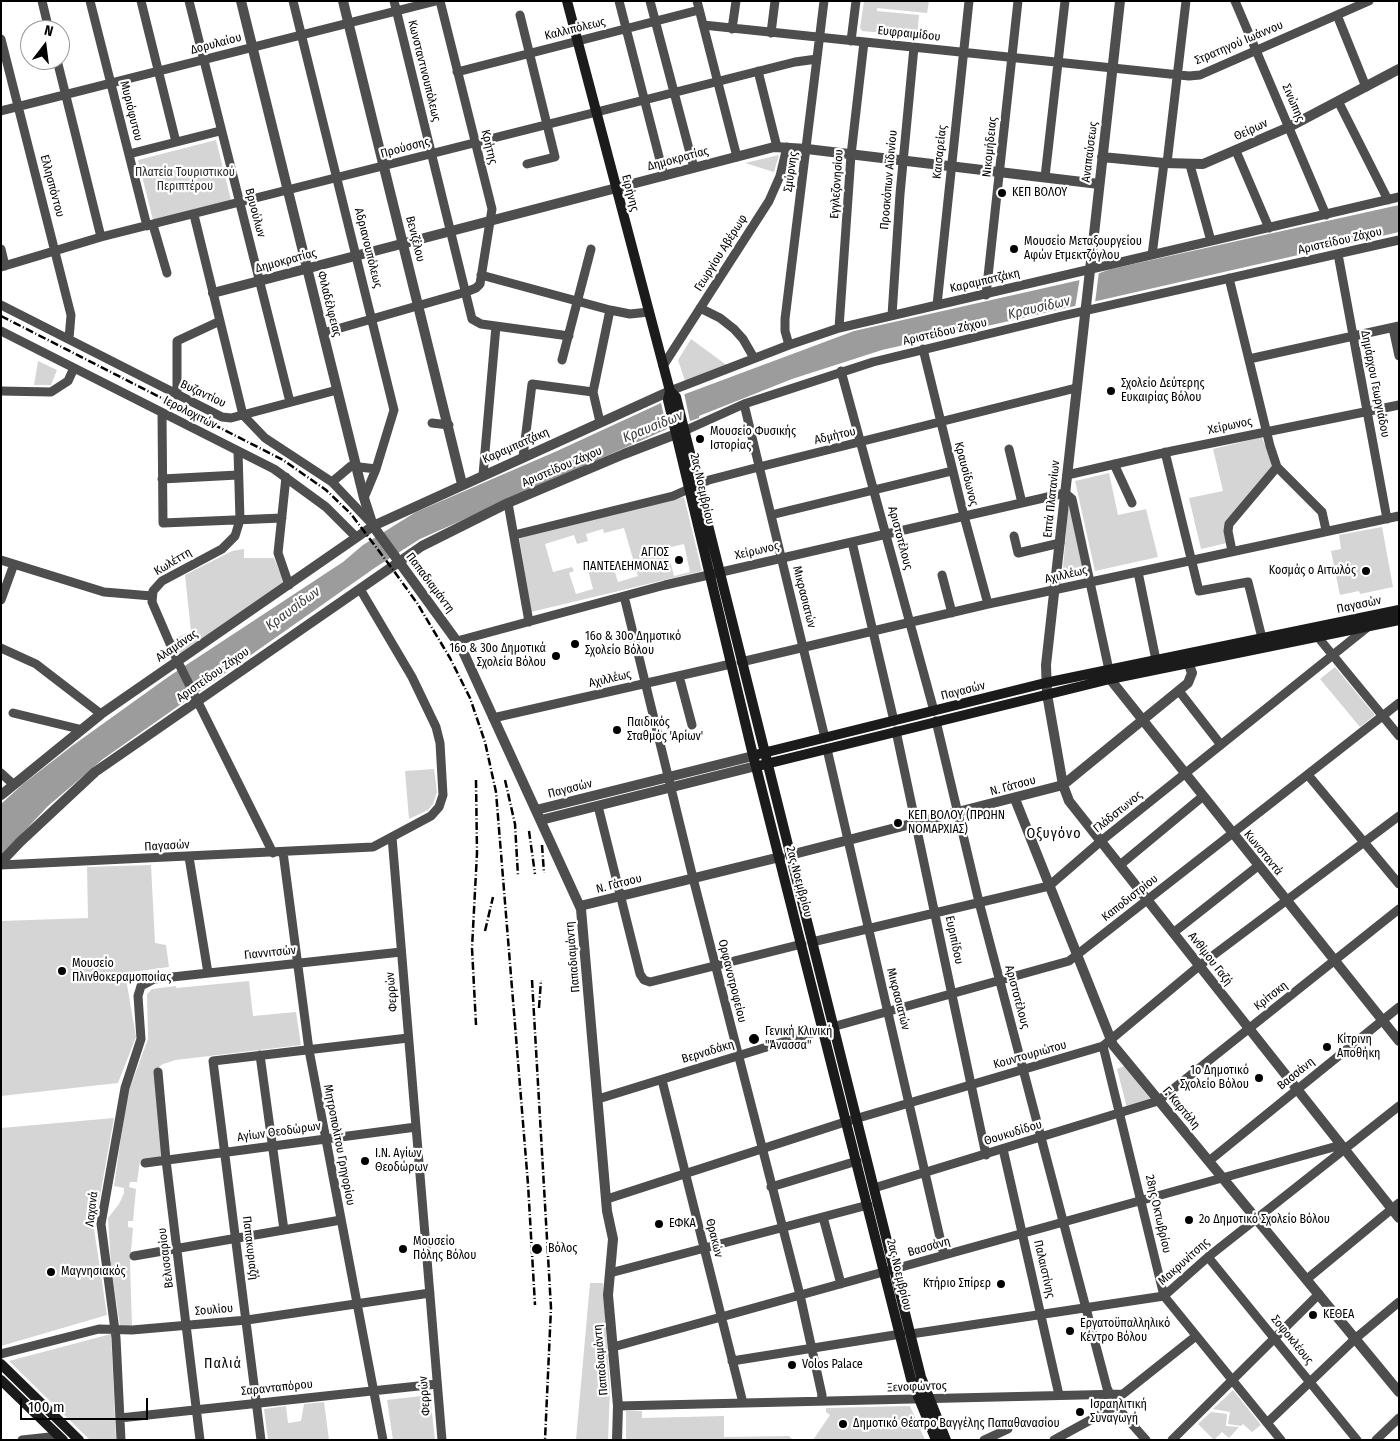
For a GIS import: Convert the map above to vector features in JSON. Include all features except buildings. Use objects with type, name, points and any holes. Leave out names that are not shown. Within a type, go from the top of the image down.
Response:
[{"type":"main road","name":"Ειρήνης","points":[[567,1],[671,396]]},
{"type":"main road","name":"2ας Νοεμβρίου","points":[[671,396],[759,754],[767,764],[785,856],[852,1120],[874,1188],[889,1270]]},
{"type":"main road","name":"Παγασών","points":[[756,766],[1046,694],[1156,660],[1399,610]]},
{"type":"main road","name":"Παγασών","points":[[759,754],[1045,683],[1188,662],[1399,620]]},
{"type":"main road","name":"2ας Νοεμβρίου","points":[[759,754],[756,766],[785,856]]},
{"type":"main road","name":"2ας Νοεμβρίου","points":[[852,1120],[858,1161],[868,1205],[889,1270],[923,1399]]},
{"type":"main road","points":[[1,1364],[79,1440]]},
{"type":"main road","points":[[1,1380],[61,1438]]},
{"type":"main road","points":[[923,1399],[936,1440]]},
{"type":"main road","points":[[923,1399],[946,1440]]},
{"type":"street","points":[[42,1],[47,20]]},
{"type":"street","name":"Μυριόφυτου","points":[[90,1],[129,154],[150,225],[167,273]]},
{"type":"street","points":[[140,1],[176,142]]},
{"type":"street","name":"Βρυούλων","points":[[189,1],[290,402]]},
{"type":"street","name":"Φιλαδέλφειας","points":[[241,1],[364,498],[374,528]]},
{"type":"street","name":"Αδριανουπόλεως","points":[[292,1],[338,178],[394,410],[376,469],[364,498]]},
{"type":"street","name":"Βενιζέλου","points":[[343,1],[462,484]]},
{"type":"street","name":"Κωνσταντινουπόλεως","points":[[394,1],[475,322],[496,326]]},
{"type":"street","name":"Δορυλαίου","points":[[1,112],[438,1]]},
{"type":"street","name":"Κρήτης","points":[[438,1],[492,209],[481,275]]},
{"type":"street","points":[[619,1],[664,176]]},
{"type":"street","points":[[650,1],[694,168]]},
{"type":"street","points":[[732,28],[736,1]]},
{"type":"street","points":[[771,33],[775,1]]},
{"type":"street","name":"Σμύρνης","points":[[789,345],[784,324],[824,1]]},
{"type":"street","points":[[851,41],[856,1]]},
{"type":"street","name":"Καισαρείας","points":[[937,305],[969,1]]},
{"type":"street","name":"Νικομήδειας","points":[[986,295],[1018,1]]},
{"type":"street","points":[[1045,178],[1066,1]]},
{"type":"street","name":"Αναπαύσεως","points":[[1085,309],[1120,1]]},
{"type":"street","points":[[1152,255],[1178,76],[1186,1]]},
{"type":"street","name":"Σινώπης","points":[[1236,1],[1326,215]]},
{"type":"street","name":"Στρατηγού Ιωάννου","points":[[1112,68],[1178,76],[1200,75],[1369,1]]},
{"type":"street","points":[[698,6],[737,157]]},
{"type":"street","name":"Καλλιπόλεως","points":[[457,72],[626,29],[698,6]]},
{"type":"street","points":[[520,15],[554,157],[527,164]]},
{"type":"street","points":[[1337,15],[1366,87]]},
{"type":"street","name":"Ευφραιμίδου","points":[[703,26],[1112,68]]},
{"type":"street","name":"Ελλησπόντου","points":[[1,39],[71,315],[69,340]]},
{"type":"street","name":"Εγγλεζονησίου","points":[[839,328],[851,156],[864,42]]},
{"type":"street","name":"Προσκόπων Αϊδινίου","points":[[892,315],[903,161],[914,47]]},
{"type":"street","name":"Προύσσης","points":[[3,266],[102,237],[758,71],[817,59]]},
{"type":"street","points":[[58,70],[102,237]]},
{"type":"street","name":"Θείρων","points":[[1102,156],[1165,163],[1203,164],[1290,127],[1399,70]]},
{"type":"street","points":[[758,71],[782,147]]},
{"type":"street","points":[[1338,101],[1388,200]]},
{"type":"street","points":[[129,154],[220,130]]},
{"type":"street","name":"Δημοκρατίας","points":[[213,293],[404,244],[451,230],[782,147],[1099,184]]},
{"type":"street","name":"Γεωργίου Αβέρωφ","points":[[663,366],[769,201],[780,176],[782,147]]},
{"type":"street","points":[[1236,151],[1269,228]]},
{"type":"street","points":[[1190,164],[1212,241]]},
{"type":"street","name":"Καραμπατζάκη","points":[[374,528],[483,474],[600,422],[671,396],[754,358],[839,328],[1399,197]]},
{"type":"street","points":[[194,215],[243,415],[265,438],[332,482],[374,528]]},
{"type":"street","name":"Αριστείδου Ζάχου","points":[[1,863],[20,842],[94,772],[360,589],[396,559],[508,503],[679,429],[744,404],[841,371],[1085,309],[1399,240]]},
{"type":"street","points":[[1,249],[3,266]]},
{"type":"street","points":[[562,360],[591,249]]},
{"type":"street","name":"Δημάρχου Γεωργιάδου","points":[[1338,254],[1388,518]]},
{"type":"street","points":[[323,333],[466,292],[479,286],[481,275],[610,310],[630,314],[649,312]]},
{"type":"street","points":[[1229,278],[1266,431],[1277,467],[1322,512],[1326,530]]},
{"type":"street","name":"Βυζαντίου","points":[[1,305],[222,417],[243,415],[337,390]]},
{"type":"street","points":[[700,308],[716,315],[728,324],[743,339],[754,358]]},
{"type":"street","name":"Επτά Πλατανίων","points":[[1046,694],[1045,683],[1085,309]]},
{"type":"street","points":[[600,422],[593,392],[610,310]]},
{"type":"street","points":[[177,395],[177,341],[220,320]]},
{"type":"street","points":[[483,474],[496,326],[569,336]]},
{"type":"street","points":[[1249,359],[1396,327],[1399,356]]},
{"type":"street","name":"Ιερολοχιτών","points":[[1,331],[286,477],[326,507],[356,537]]},
{"type":"street","name":"Κραυσίδωνος","points":[[922,349],[952,471],[988,604]]},
{"type":"street","points":[[1,391],[51,392],[68,381],[74,368]]},
{"type":"street","name":"Αριστοτέλους","points":[[841,371],[934,711]]},
{"type":"street","points":[[523,457],[532,384],[593,392]]},
{"type":"street","name":"Αδμήτου","points":[[514,535],[645,503],[759,467],[1076,388]]},
{"type":"street","name":"Μικρασιατών","points":[[744,404],[825,738]]},
{"type":"street","name":"Χείρωνος","points":[[1067,475],[1165,452],[1399,405]]},
{"type":"street","points":[[162,414],[163,523],[282,518]]},
{"type":"street","points":[[432,423],[449,426]]},
{"type":"street","points":[[1009,449],[1022,503]]},
{"type":"street","name":"Κωλέττη","points":[[197,701],[154,610],[152,596],[162,581],[230,542],[236,534],[240,520],[238,451]]},
{"type":"street","points":[[1165,452],[1199,591],[1248,583],[1262,638]]},
{"type":"street","points":[[1114,464],[1132,503]]},
{"type":"street","points":[[332,482],[348,467],[356,466],[376,469]]},
{"type":"street","points":[[1232,551],[1228,532],[1229,524],[1277,467]]},
{"type":"street","points":[[771,515],[952,471]]},
{"type":"street","points":[[162,479],[238,475]]},
{"type":"street","points":[[286,477],[279,558],[289,586]]},
{"type":"street","name":"Χείρωνος","points":[[457,641],[714,574],[1065,493]]},
{"type":"street","name":"Κωνσταντά","points":[[1065,493],[1072,499],[1109,674],[1202,797],[1399,1041]]},
{"type":"street","points":[[508,503],[529,622]]},
{"type":"street","name":"Αχιλλέως","points":[[493,718],[988,604],[1326,530],[1399,516]]},
{"type":"street","name":"Αλαμάνας","points":[[1,795],[100,714],[177,660],[289,586],[356,537],[374,528]]},
{"type":"street","name":"Παπαδιαμάντη","points":[[374,528],[457,641],[580,906],[607,1199],[613,1239],[608,1295],[618,1406],[617,1440]]},
{"type":"street","points":[[1014,536],[1018,553],[1060,543]]},
{"type":"street","points":[[852,542],[894,720]]},
{"type":"street","points":[[1,560],[104,592],[152,596]]},
{"type":"street","points":[[1,600],[14,564]]},
{"type":"street","points":[[1138,572],[1156,660]]},
{"type":"street","points":[[942,575],[952,613]]},
{"type":"street","points":[[360,589],[421,694],[436,727],[440,743],[443,792],[440,805],[431,816],[392,836]]},
{"type":"street","name":"Ορφανοτροφείου","points":[[624,596],[667,777],[800,1295],[810,1348],[822,1395],[821,1401]]},
{"type":"street","name":"Γλάδστωνος","points":[[620,897],[640,974],[644,980],[650,982],[868,928],[1049,886],[1101,841],[1370,626]]},
{"type":"street","points":[[1317,636],[1399,736]]},
{"type":"street","points":[[1,648],[36,664],[100,714]]},
{"type":"street","name":"Ν. Γάτσου","points":[[580,906],[1015,799],[1063,785],[1179,691],[1191,678],[1191,668],[1188,662]]},
{"type":"street","points":[[679,676],[692,725]]},
{"type":"street","points":[[1179,691],[1221,745]]},
{"type":"street","name":"Ανθίμου Γαζή","points":[[1046,694],[1063,785],[1068,800],[1296,1090],[1395,1206],[1399,1218]]},
{"type":"street","name":"Μητροπολίτου Γρηγορίου","points":[[197,701],[278,852],[297,963],[309,1050],[384,1440]]},
{"type":"street","name":"Καποδιστρίου","points":[[829,1028],[1061,964],[1077,957],[1399,703]]},
{"type":"street","points":[[13,713],[79,730]]},
{"type":"street","name":"Αριστοτέλους","points":[[936,722],[979,902],[1062,1222],[1110,1394],[1116,1406],[1146,1440]]},
{"type":"street","name":"Ευριπίδου","points":[[896,731],[986,1155]]},
{"type":"street","name":"Μικρασιατών","points":[[827,748],[944,1255]]},
{"type":"street","name":"Παγασών","points":[[536,810],[759,754]]},
{"type":"street","name":"Παγασών","points":[[541,820],[756,766]]},
{"type":"street","points":[[1,773],[13,784]]},
{"type":"street","points":[[1308,775],[1399,884]]},
{"type":"street","points":[[1120,865],[1202,797]]},
{"type":"street","name":"Γ. Καρτάλη","points":[[1015,799],[1077,957],[1106,1043],[1158,1101],[1399,1392]]},
{"type":"street","points":[[598,806],[620,897]]},
{"type":"street","name":"Κουντουριώτου","points":[[607,1199],[852,1120],[1024,1070],[1106,1043],[1200,966],[1399,816]]},
{"type":"street","name":"Παγασών","points":[[1,863],[189,857],[373,847],[392,836]]},
{"type":"street","name":"Φερρών","points":[[392,836],[442,1440]]},
{"type":"street","points":[[189,857],[208,973]]},
{"type":"street","points":[[1173,933],[1258,866]]},
{"type":"street","name":"Κρίτσκη","points":[[1158,1101],[1399,910]]},
{"type":"street","name":"Γιαννιτσών","points":[[142,984],[152,979],[401,952]]},
{"type":"street","name":"Λαχανά","points":[[121,1440],[115,1328],[101,1229],[123,1098],[141,1040],[138,996],[142,984]]},
{"type":"street","name":"Βασσάνη","points":[[1208,1161],[1399,1007]]},
{"type":"street","name":"Βερναδάκη","points":[[598,1099],[829,1028]]},
{"type":"street","points":[[284,1230],[260,1055],[408,1038]]},
{"type":"street","name":"28ης Οκτωβρίου","points":[[1106,1043],[1164,1296],[1281,1440]]},
{"type":"street","name":"Παπακυριαζή","points":[[260,1055],[213,1061],[237,1238],[261,1440]]},
{"type":"street","name":"Βελισσαρίου","points":[[158,1072],[166,1160],[200,1440]]},
{"type":"street","name":"Θρακών","points":[[662,1080],[743,1403]]},
{"type":"street","name":"Θουκυδίδου","points":[[874,1188],[1121,1114],[1158,1101]]},
{"type":"street","name":"Μακρυνίτσης","points":[[732,1361],[1164,1296],[1208,1257],[1343,1147],[1399,1106]]},
{"type":"street","name":"Αγίων Θεοδώρων","points":[[145,1163],[416,1127]]},
{"type":"street","name":"Βασσάνη","points":[[613,1347],[1222,1178],[1343,1147]]},
{"type":"street","name":"Παλαιστίνης","points":[[1003,1150],[1059,1394]]},
{"type":"street","points":[[771,1187],[858,1161]]},
{"type":"street","points":[[610,1273],[868,1205]]},
{"type":"street","points":[[1307,1279],[1395,1206]]},
{"type":"street","points":[[823,1217],[841,1284]]},
{"type":"street","points":[[134,1256],[341,1220]]},
{"type":"street","name":"Σοφοκλέους","points":[[1208,1257],[1357,1440]]},
{"type":"street","name":"Σουλίου","points":[[1,1354],[96,1330],[115,1328],[129,1330],[247,1320],[430,1294]]},
{"type":"street","points":[[1172,1440],[1319,1294]]},
{"type":"street","points":[[1267,1423],[1356,1338],[1399,1302]]},
{"type":"street","name":"Ξενοφώντος","points":[[618,1406],[1110,1394],[1125,1392],[1196,1336]]},
{"type":"street","name":"Σαρανταπόρου","points":[[120,1418],[437,1384]]},
{"type":"street","points":[[1054,1440],[1116,1406]]},
{"type":"street","points":[[1376,1440],[1399,1418]]},
{"type":"street","points":[[984,1440],[1008,1430]]},
{"type":"street","points":[[22,1440],[61,1438]]},
{"type":"green space","points":[[864,1],[929,1],[927,13],[877,8],[877,11],[919,15],[917,36],[862,31],[860,28]]},
{"type":"green space","name":"Πλατεία Τουριστικού Περιπτέρου","points":[[216,140],[231,200],[153,220],[138,160]]},
{"type":"green space","points":[[779,155],[774,172],[745,163]]},
{"type":"green space","points":[[691,339],[728,366],[686,384],[678,360]]},
{"type":"green space","points":[[38,361],[57,370],[51,385],[34,385]]},
{"type":"green space","points":[[1262,437],[1273,469],[1224,527],[1227,543],[1201,549],[1189,498],[1223,491],[1213,449]]},
{"type":"green space","points":[[1109,473],[1118,515],[1146,509],[1158,557],[1095,571],[1075,481]]},
{"type":"green space","points":[[684,497],[702,571],[531,612],[519,536]],"holes":[[[624,528],[638,576],[618,582],[612,563],[600,567],[600,570],[596,572],[595,568],[588,570],[593,589],[576,594],[569,573],[574,571],[572,567],[553,572],[545,544],[574,535],[577,544],[588,541],[586,534],[603,529],[604,533]],[[684,544],[690,572],[674,576],[667,548]]]},
{"type":"green space","points":[[1071,508],[1084,573],[1062,579],[1068,509]]},
{"type":"green space","points":[[1382,527],[1393,587],[1360,594],[1359,591],[1340,595],[1331,551],[1341,549],[1339,535]]},
{"type":"green space","points":[[244,549],[244,558],[274,558],[284,583],[179,654],[172,640],[191,631],[185,575],[232,551]]},
{"type":"green space","points":[[1335,667],[1375,715],[1360,727],[1320,679]]},
{"type":"green space","points":[[434,769],[437,792],[433,804],[428,810],[409,819],[405,771]]},
{"type":"green space","points":[[151,865],[155,943],[166,945],[169,967],[125,973],[136,1037],[118,1083],[1,1096],[1,921],[88,918],[87,867]]},
{"type":"green space","points":[[249,981],[253,1016],[296,1012],[301,1045],[176,1060],[163,1064],[156,1069],[162,1157],[140,1161],[137,1182],[130,1182],[129,1187],[136,1189],[133,1221],[128,1221],[128,1227],[133,1228],[130,1263],[132,1326],[120,1326],[111,1266],[108,1218],[119,1204],[124,1193],[124,1188],[114,1186],[127,1096],[148,1039],[147,994],[152,989]]},
{"type":"green space","points":[[1124,1066],[1152,1101],[1127,1108],[1117,1069]]},
{"type":"green space","name":"Μαγνησιακός","points":[[114,1118],[94,1229],[107,1315],[1,1346],[1,1128]]},
{"type":"green space","points":[[590,1283],[603,1283],[610,1390],[608,1440],[576,1440]]},
{"type":"green space","points":[[111,1334],[116,1440],[90,1440],[9,1361]]},
{"type":"green space","points":[[1233,1390],[1261,1425],[1252,1432],[1243,1424],[1241,1426],[1228,1424],[1230,1412],[1213,1409]]},
{"type":"green space","points":[[430,1395],[435,1440],[393,1440],[387,1400]]},
{"type":"green space","points":[[324,1402],[329,1440],[268,1440],[264,1409],[286,1406],[288,1423],[301,1421],[304,1404]]},
{"type":"green space","points":[[910,1406],[925,1440],[813,1440],[830,1415],[826,1412],[826,1408]]},
{"type":"green space","points":[[626,1411],[642,1411],[642,1418],[724,1416],[724,1437],[789,1436],[793,1440],[626,1440]]},
{"type":"green space","points":[[1211,1412],[1227,1414],[1226,1426],[1239,1427],[1229,1438],[1222,1432],[1214,1440],[1198,1424]]},
{"type":"water","name":"Κραυσίδων","points":[[1399,205],[1399,232],[882,350],[792,379],[699,416],[699,418],[667,429],[420,539],[376,567],[103,759],[48,806],[1,856],[1,804],[23,784],[168,677],[343,562],[363,545],[416,512],[557,451],[661,403],[854,331],[1080,280],[1111,269]]},
{"type":"pier","points":[[1099,271],[1095,303],[1075,308],[1080,277]]},
{"type":"pier","points":[[684,393],[690,421],[667,429],[661,403]]},
{"type":"railway","points":[[1,316],[283,460],[326,490],[351,514],[391,567],[417,603],[450,658],[470,698],[485,742],[496,792],[528,1184],[535,1305]]},
{"type":"railway","points":[[476,780],[477,853],[472,948],[476,1025]]},
{"type":"railway","points":[[505,780],[515,824],[518,876]]},
{"type":"railway","points":[[529,831],[535,874]]},
{"type":"railway","points":[[542,845],[544,873]]},
{"type":"railway","points":[[485,931],[493,897]]},
{"type":"railway","points":[[532,980],[551,1308],[545,1440]]},
{"type":"railway","points":[[539,1008],[541,980]]},
{"type":"place","name":"ΚΕΠ ΒΟΛΟΥ","points":[[1002,193]]},
{"type":"place","name":"Μουσείο Μεταξουργείου Αφών Ετμεκτζόγλου","points":[[1014,249]]},
{"type":"place","name":"Σχολείο Δεύτερης Ευκαιρίας Βόλου","points":[[1111,391]]},
{"type":"place","name":"Μουσείο Φυσικής Ιστορίας","points":[[700,439]]},
{"type":"place","name":"ΑΓΙΟΣ ΠΑΝΤΕΛΕΗΜΟΝΑΣ","points":[[679,560]]},
{"type":"place","name":"Κοσμάς ο Αιτωλός","points":[[1366,571]]},
{"type":"place","name":"16ο & 30ο Δημοτικό Σχολείο Βόλου","points":[[575,644]]},
{"type":"place","name":"16ο & 30ο Δημοτικά Σχολεία Βόλου","points":[[556,656]]},
{"type":"place","name":"Παιδικός Σταθμός 'Αρίων'","points":[[617,730]]},
{"type":"place","name":"ΚΕΠ ΒΟΛΟΥ (ΠΡΩΗΝ ΝΟΜΑΡΧΙΑΣ)","points":[[898,823]]},
{"type":"place","name":"Μουσείο Πλινθοκεραμοποιίας","points":[[62,971]]},
{"type":"place","name":"Γενική Κλινική \"Άνασσα\"","points":[[754,1039]]},
{"type":"place","name":"Κίτρινη Αποθήκη","points":[[1327,1047]]},
{"type":"place","name":"1ο Δημοτικό Σχολείο Βόλου","points":[[1259,1078]]},
{"type":"place","name":"Ι.Ν. Αγίων Θεοδώρων","points":[[365,1161]]},
{"type":"place","name":"2ο Δημοτικό Σχολείο Βόλου","points":[[1189,1220]]},
{"type":"place","name":"ΕΦΚΑ","points":[[659,1224]]},
{"type":"place","name":"Μουσείο Πόλης Βόλου","points":[[403,1249]]},
{"type":"place","name":"Βόλος","points":[[537,1249]]},
{"type":"place","name":"Μαγνησιακός","points":[[51,1272]]},
{"type":"place","name":"Κτήριο Σπίρερ","points":[[1001,1284]]},
{"type":"place","name":"ΚΕΘΕΑ","points":[[1313,1315]]},
{"type":"place","name":"Εργατοϋπαλληλικό Κέντρο Βόλου","points":[[1070,1331]]},
{"type":"place","name":"Volos Palace","points":[[792,1365]]},
{"type":"place","name":"Ισραηλιτική Συναγωγή","points":[[1080,1412]]},
{"type":"place","name":"Δημοτικό Θέατρο Βαγγέλης Παπαθανασίου","points":[[843,1424]]},
{"type":"district","name":"Οξυγόνο","points":[[1054,834]]},
{"type":"district","name":"Παλιά","points":[[223,1364]]}]
